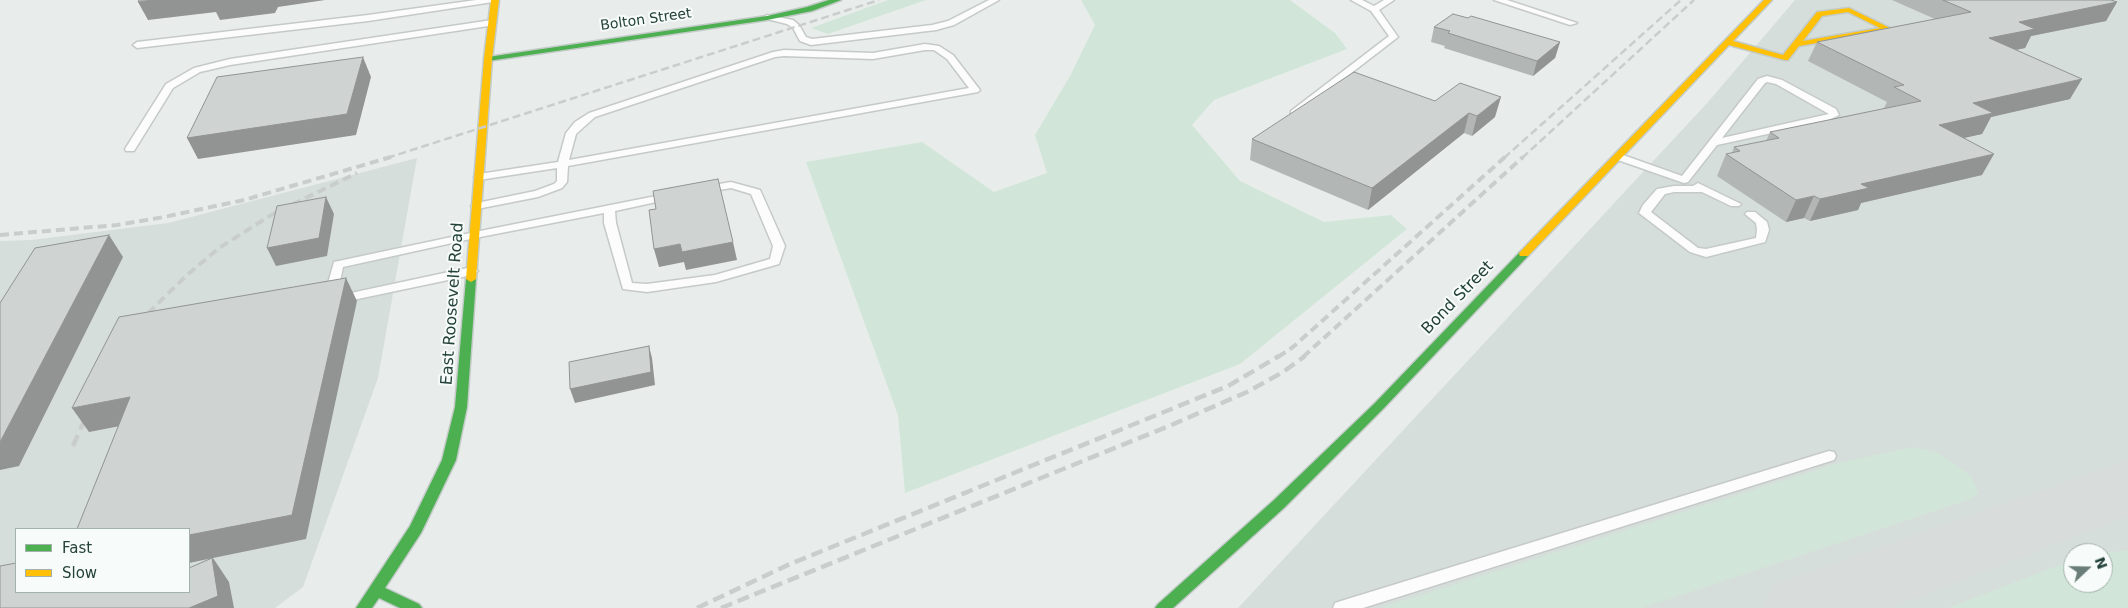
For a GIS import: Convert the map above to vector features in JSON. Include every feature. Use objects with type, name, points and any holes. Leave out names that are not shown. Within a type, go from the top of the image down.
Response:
[{"type":"street","name":"East Roosevelt Road","points":[[364,608],[416,529],[449,460],[462,408],[494,0]]},
{"type":"street","name":"Bolton Street","points":[[488,59],[767,18],[809,9],[836,0]]},
{"type":"street","name":"Bond Street","points":[[1162,608],[1279,504],[1379,406],[1457,322],[1619,157],[1728,42],[1764,1]]},
{"type":"street","points":[[1728,42],[1785,58],[1796,44],[1820,14],[1849,10],[1888,28],[1817,42],[1796,44]]},
{"type":"street","points":[[376,590],[414,608]]},
{"type":"lane","points":[[137,45],[368,18],[494,0]]},
{"type":"lane","points":[[767,18],[790,22],[796,27],[803,39],[811,42],[933,28],[951,23],[995,0]]},
{"type":"lane","points":[[1288,117],[1394,37],[1374,9],[1356,0]]},
{"type":"lane","points":[[1374,9],[1390,0]]},
{"type":"lane","points":[[1498,0],[1573,23]]},
{"type":"lane","points":[[130,149],[169,86],[197,70],[230,62],[492,23]]},
{"type":"lane","points":[[477,206],[550,190],[562,182],[563,164],[571,133],[579,124],[592,115],[784,53],[873,56],[925,47],[936,48],[950,57],[975,90],[563,164],[479,177]]},
{"type":"lane","points":[[1684,180],[1713,143],[1762,81],[1767,79],[1779,82],[1833,111],[1834,116],[1713,143]]},
{"type":"lane","points":[[1619,157],[1684,180],[1735,204]]},
{"type":"lane","points":[[472,271],[329,301],[338,265],[475,234],[731,185],[756,192],[779,246],[774,261],[716,278],[648,288],[627,286],[610,223],[609,209]]},
{"type":"lane","points":[[1704,189],[1667,189],[1661,191],[1647,206],[1645,213],[1694,250],[1706,252],[1761,240],[1763,230],[1761,222],[1751,214]]},
{"type":"lane","points":[[1341,608],[1829,456]]},
{"type":"shaded area","points":[[1795,0],[2128,0],[2128,608],[1238,608],[1708,102]]},
{"type":"shaded area","points":[[417,158],[378,378],[303,587],[275,608],[0,608],[0,241],[31,240],[168,223]]},
{"type":"green space","points":[[888,0],[926,0],[828,34],[811,28]]},
{"type":"green space","points":[[1081,0],[1290,0],[1335,33],[1347,49],[1214,100],[1192,125],[1240,181],[1324,222],[1391,215],[1407,229],[1240,364],[905,493],[898,415],[806,162],[922,142],[994,192],[1047,173],[1035,135],[1070,76],[1095,25]]},
{"type":"green space","points":[[1913,447],[1938,453],[1971,476],[1978,493],[1970,499],[1642,608],[1380,608],[1839,463]]},
{"type":"green space","points":[[2128,551],[2128,608],[1948,608],[2063,564],[2063,593],[2113,593],[2113,552]]},
{"type":"building","points":[[1943,0],[2111,0],[2117,2],[2019,22],[2035,29],[1989,38],[2082,79],[1973,103],[1993,113],[1939,125],[1994,154],[1861,184],[1869,188],[1820,199],[1814,196],[1796,200],[1726,154],[1740,151],[1734,147],[1779,138],[1770,132],[1921,101],[1894,87],[1904,85],[1817,42],[1971,12]]},
{"type":"building","points":[[1453,14],[1468,18],[1471,16],[1560,42],[1537,61],[1434,27]]},
{"type":"building","points":[[363,57],[347,114],[187,138],[217,77]]},
{"type":"building","points":[[1354,72],[1435,101],[1460,83],[1501,97],[1477,116],[1469,113],[1372,188],[1252,139]]},
{"type":"building","points":[[718,179],[733,242],[682,252],[680,244],[654,249],[649,210],[656,209],[653,191]]},
{"type":"building","points":[[326,197],[319,238],[267,248],[277,206]]},
{"type":"building","points":[[109,235],[0,442],[0,303],[35,248]]},
{"type":"building","points":[[346,278],[292,515],[190,535],[190,528],[77,528],[130,397],[72,408],[119,317]]},
{"type":"building","points":[[649,346],[651,372],[570,389],[569,362]]},
{"type":"building","points":[[212,558],[218,596],[189,608],[0,608],[0,566],[15,563],[15,593],[190,593],[190,568]]},
{"type":"taxiway","points":[[1801,608],[2128,487]]},
{"type":"railway","points":[[387,158],[879,0]]},
{"type":"railway","points":[[1504,158],[1681,0]]},
{"type":"railway","points":[[1522,158],[1694,0]]},
{"type":"railway","points":[[0,235],[117,225],[164,217],[244,200],[391,157]]},
{"type":"railway","points":[[1278,357],[1293,347],[1505,157]]},
{"type":"railway","points":[[1303,357],[1523,157]]},
{"type":"railway","points":[[138,323],[187,275],[219,248],[273,214],[357,173]]},
{"type":"railway","points":[[697,608],[790,564],[1228,386],[1279,356]]},
{"type":"railway","points":[[721,608],[1169,426],[1247,392],[1283,372],[1305,356]]},
{"type":"railway","points":[[73,446],[88,412]]},
{"type":"traffic: fast","points":[[488,59],[767,18],[809,9],[837,0]]},
{"type":"traffic: fast","points":[[1163,608],[1279,504],[1379,406],[1524,254]]},
{"type":"traffic: fast","points":[[364,608],[416,529],[449,460],[461,407],[471,279]]},
{"type":"traffic: fast","points":[[376,590],[414,608]]},
{"type":"traffic: slow","points":[[471,279],[488,59],[495,0]]},
{"type":"traffic: slow","points":[[1524,254],[1768,0]]},
{"type":"traffic: slow","points":[[1728,42],[1785,58],[1820,14],[1849,10],[1888,29],[1817,42],[1796,44]]}]
